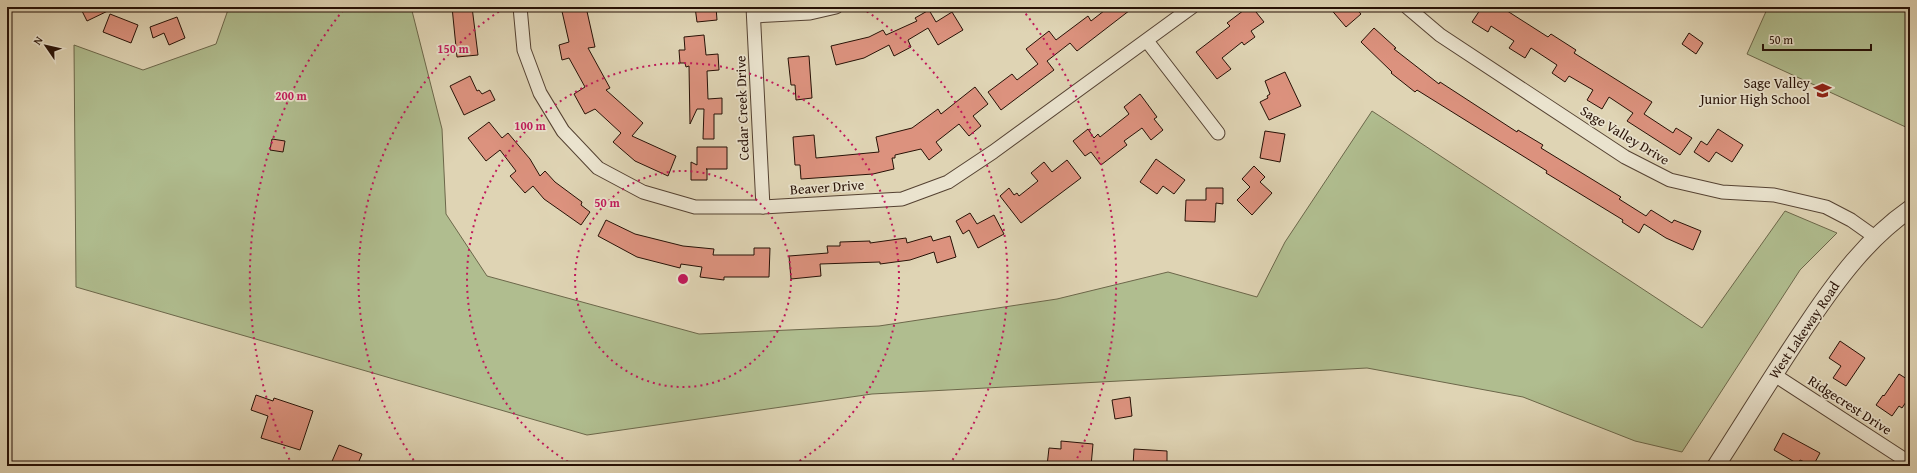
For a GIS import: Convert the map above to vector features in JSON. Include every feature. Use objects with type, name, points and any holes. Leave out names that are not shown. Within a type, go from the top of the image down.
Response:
[{"type":"street","name":"Beaver Drive","points":[[520,7],[524,50],[540,93],[563,131],[598,168],[643,192],[695,207],[763,207],[902,199],[948,182],[993,152],[1192,7]]},
{"type":"street","points":[[754,12],[810,13],[836,7]]},
{"type":"street","name":"Sage Valley Drive","points":[[1407,7],[1440,35],[1626,157],[1670,180],[1722,192],[1774,195],[1826,206],[1851,220],[1875,237]]},
{"type":"street","name":"Cedar Creek Drive","points":[[754,12],[763,207]]},
{"type":"street","points":[[1147,41],[1218,133]]},
{"type":"street","name":"West Lakeway Road","points":[[1716,466],[1773,374],[1846,269],[1875,237],[1910,209]]},
{"type":"street","name":"Ridgecrest Drive","points":[[1773,374],[1910,463]]},
{"type":"green space","points":[[229,7],[411,7],[442,129],[446,214],[487,276],[699,334],[879,326],[1057,299],[1168,272],[1257,297],[1285,242],[1372,111],[1702,328],[1785,211],[1837,233],[1800,270],[1682,452],[1635,441],[1523,397],[1367,368],[872,394],[587,435],[76,287],[74,45],[143,70],[216,44]]},
{"type":"green space","points":[[1768,7],[1898,7],[1910,12],[1910,129],[1747,54]]},
{"type":"building","points":[[80,7],[116,7],[87,21]]},
{"type":"building","points":[[452,7],[472,7],[478,55],[457,57]]},
{"type":"building","points":[[561,7],[586,7],[595,47],[588,48],[610,88],[606,90],[643,123],[632,136],[676,156],[668,176],[635,161],[613,142],[621,133],[595,109],[585,114],[574,94],[585,87],[569,58],[562,60],[559,45],[569,42]]},
{"type":"building","points":[[695,7],[716,7],[717,20],[697,22]]},
{"type":"building","points":[[1109,7],[1134,7],[1077,51],[1070,43],[1047,61],[1054,70],[1001,110],[988,92],[1012,74],[1017,80],[1038,64],[1026,49],[1049,31],[1056,40],[1088,16],[1091,21]]},
{"type":"building","points":[[1248,7],[1252,7],[1264,22],[1251,31],[1255,37],[1244,45],[1242,42],[1222,58],[1231,69],[1217,79],[1196,52],[1230,26],[1227,23]]},
{"type":"building","points":[[1329,7],[1355,7],[1361,14],[1346,27]]},
{"type":"building","points":[[1482,7],[1501,7],[1548,37],[1551,34],[1576,50],[1574,53],[1652,102],[1644,114],[1673,133],[1676,128],[1692,138],[1680,155],[1627,121],[1633,113],[1609,97],[1602,109],[1587,100],[1593,90],[1569,76],[1565,82],[1552,73],[1557,65],[1531,48],[1525,58],[1509,48],[1514,41],[1491,26],[1488,32],[1472,22]]},
{"type":"building","points":[[929,10],[936,22],[952,12],[963,30],[938,45],[928,28],[908,40],[911,47],[894,56],[889,45],[864,58],[836,65],[831,46],[869,37],[883,30],[886,35],[917,21],[915,18]]},
{"type":"building","points":[[110,14],[138,25],[131,43],[103,32]]},
{"type":"building","points":[[177,17],[185,38],[169,45],[164,33],[153,38],[150,27]]},
{"type":"building","points":[[1374,28],[1396,48],[1394,49],[1439,84],[1440,82],[1517,132],[1518,130],[1543,145],[1541,148],[1621,197],[1619,199],[1646,216],[1651,210],[1672,223],[1674,220],[1701,231],[1693,250],[1666,238],[1644,224],[1639,233],[1622,222],[1623,220],[1546,173],[1547,171],[1417,90],[1415,92],[1391,73],[1392,72],[1361,42]]},
{"type":"building","points":[[1689,33],[1703,43],[1696,54],[1682,44]]},
{"type":"building","points":[[704,35],[706,55],[718,54],[719,70],[707,71],[708,99],[722,98],[722,114],[714,114],[714,139],[703,139],[704,109],[697,109],[690,124],[689,66],[686,67],[685,63],[680,63],[679,50],[685,50],[684,37]]},
{"type":"building","points":[[809,56],[812,98],[796,100],[795,85],[791,85],[788,58]]},
{"type":"building","points":[[1285,72],[1301,106],[1269,120],[1260,102],[1268,98],[1267,96],[1270,94],[1265,81]]},
{"type":"building","points":[[470,76],[477,91],[479,90],[482,94],[490,90],[495,100],[464,115],[450,86]]},
{"type":"building","points":[[975,87],[988,104],[973,116],[981,126],[969,136],[959,124],[936,142],[942,150],[929,160],[921,149],[895,155],[895,158],[892,158],[894,169],[873,174],[801,179],[800,165],[795,165],[793,137],[814,135],[816,158],[879,152],[876,137],[912,128],[938,109],[941,114]]},
{"type":"building","points":[[1140,94],[1157,117],[1154,119],[1163,130],[1151,140],[1142,128],[1124,141],[1127,145],[1101,165],[1091,152],[1085,156],[1073,141],[1088,129],[1094,138],[1098,134],[1100,137],[1129,114],[1124,107]]},
{"type":"building","points":[[489,122],[502,138],[508,133],[530,159],[540,176],[545,171],[555,182],[582,202],[581,205],[590,212],[581,225],[544,199],[533,186],[525,193],[510,176],[516,171],[500,150],[486,161],[468,138]]},
{"type":"building","points":[[1718,129],[1743,145],[1732,162],[1716,152],[1709,162],[1694,152],[1701,141],[1707,145]]},
{"type":"building","points":[[1265,131],[1285,134],[1280,162],[1260,158]]},
{"type":"building","points":[[272,139],[285,141],[283,152],[270,150]]},
{"type":"building","points":[[697,147],[727,147],[727,169],[707,169],[707,180],[691,180],[691,162],[697,165]]},
{"type":"building","points":[[1156,159],[1185,180],[1174,194],[1163,186],[1157,194],[1140,182]]},
{"type":"building","points":[[1067,160],[1081,178],[1021,223],[1000,196],[1009,188],[1014,195],[1017,193],[1019,196],[1038,181],[1031,173],[1044,162],[1052,172]]},
{"type":"building","points":[[1254,166],[1265,177],[1260,182],[1272,193],[1252,215],[1237,200],[1250,187],[1242,179]]},
{"type":"building","points":[[1206,188],[1223,188],[1223,204],[1216,203],[1215,222],[1185,221],[1186,200],[1206,200]]},
{"type":"building","points":[[970,213],[977,224],[994,215],[1004,234],[978,248],[969,230],[963,234],[956,221]]},
{"type":"building","points":[[606,220],[635,234],[683,246],[714,249],[713,255],[754,255],[754,248],[770,248],[769,277],[724,277],[724,280],[700,277],[702,267],[681,264],[680,268],[637,257],[598,236]]},
{"type":"building","points":[[931,236],[933,241],[950,236],[956,257],[937,263],[934,252],[910,260],[880,264],[880,262],[820,264],[821,276],[791,279],[789,256],[828,253],[827,246],[840,246],[840,242],[870,241],[870,243],[906,238],[907,243]]},
{"type":"building","points":[[1840,341],[1865,358],[1846,386],[1833,378],[1841,366],[1829,358]]},
{"type":"building","points":[[1899,374],[1910,381],[1910,396],[1902,408],[1899,406],[1892,416],[1876,405]]},
{"type":"building","points":[[256,395],[273,401],[274,398],[313,411],[300,450],[261,438],[268,416],[251,410]]},
{"type":"building","points":[[1130,397],[1132,416],[1115,419],[1112,400]]},
{"type":"building","points":[[1783,433],[1820,453],[1813,466],[1800,460],[1798,464],[1774,450]]},
{"type":"building","points":[[1061,441],[1093,444],[1091,466],[1047,466],[1049,448],[1061,449]]},
{"type":"building","points":[[339,445],[362,454],[357,466],[330,466]]},
{"type":"building","points":[[1134,449],[1167,451],[1167,466],[1133,466]]},
{"type":"place","name":"Sage Valley Junior High School","points":[[1823,91]]}]
